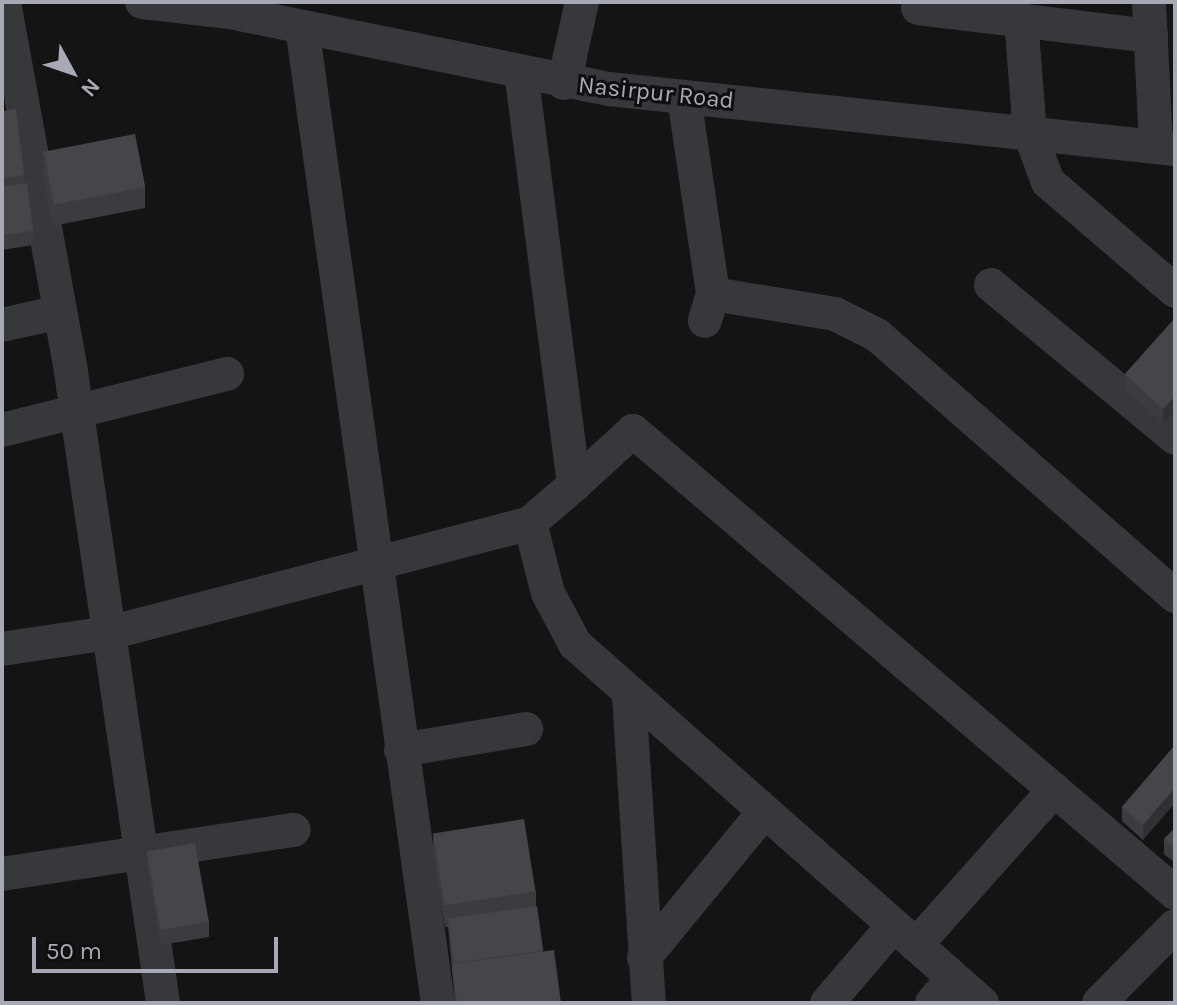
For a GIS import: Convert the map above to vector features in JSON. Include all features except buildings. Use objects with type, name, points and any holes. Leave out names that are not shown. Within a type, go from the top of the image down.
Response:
[{"type":"street","points":[[4,2],[76,410],[163,1003]]},
{"type":"street","name":"Nasirpur Road","points":[[142,2],[302,27],[564,83],[1166,148]]},
{"type":"street","points":[[564,83],[582,2]]},
{"type":"street","points":[[1149,2],[1166,148]]},
{"type":"street","points":[[918,8],[1151,36]]},
{"type":"street","points":[[1021,19],[1030,134],[1048,182],[1175,291]]},
{"type":"street","points":[[302,27],[373,563],[438,1003]]},
{"type":"street","points":[[521,72],[574,485]]},
{"type":"street","points":[[684,97],[709,308],[835,314],[877,335],[1175,596]]},
{"type":"street","points":[[991,285],[1175,438]]},
{"type":"street","points":[[2,325],[60,312]]},
{"type":"street","points":[[2,430],[227,374]]},
{"type":"street","points":[[2,649],[109,633],[530,523],[633,431],[1175,893]]},
{"type":"street","points":[[530,523],[560,623],[629,696],[904,936],[943,991],[982,1003]]},
{"type":"street","points":[[629,696],[649,1003]]},
{"type":"street","points":[[401,750],[526,729]]},
{"type":"street","points":[[827,1003],[904,936],[1054,790]]},
{"type":"street","points":[[644,958],[763,813]]},
{"type":"street","points":[[2,874],[141,856],[294,830]]},
{"type":"street","points":[[1099,1003],[1175,926]]}]
